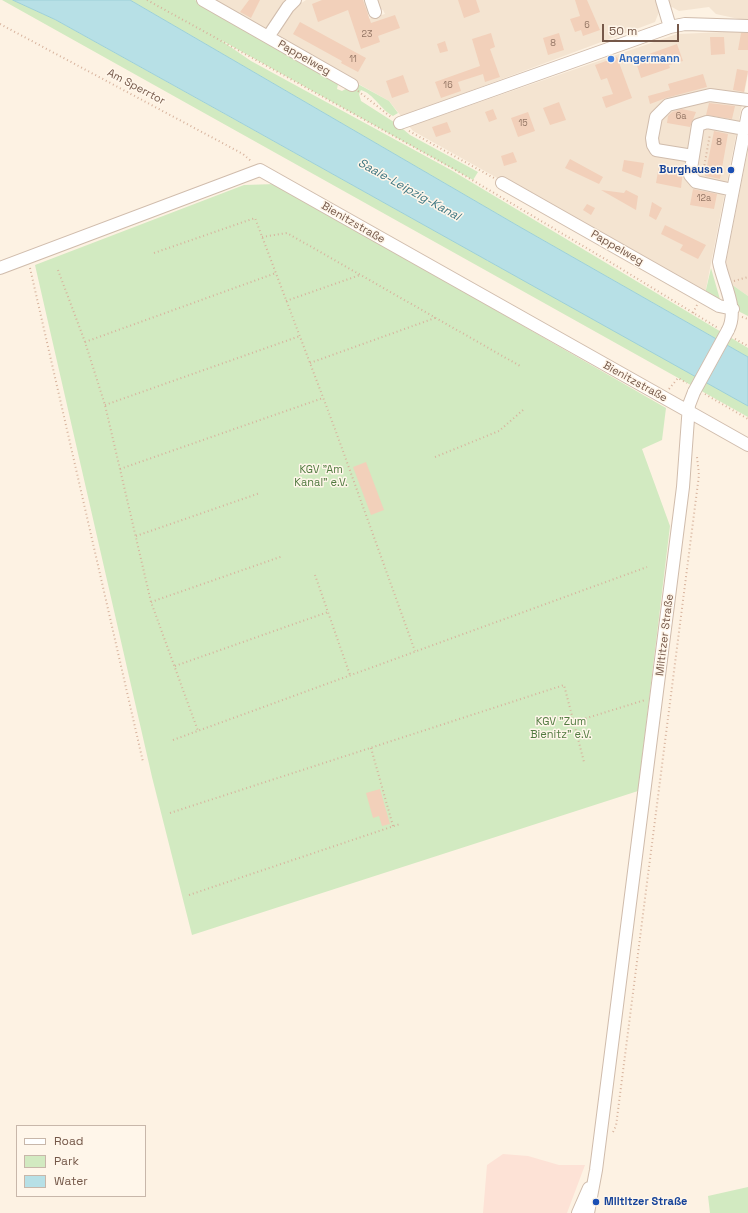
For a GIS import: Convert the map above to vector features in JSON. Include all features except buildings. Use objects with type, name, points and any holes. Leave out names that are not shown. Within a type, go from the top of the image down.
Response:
[{"type":"street","name":"Pappelweg","points":[[203,0],[352,85]]},
{"type":"street","points":[[268,37],[288,7],[295,0]]},
{"type":"street","points":[[371,0],[375,12]]},
{"type":"street","points":[[662,0],[670,27]]},
{"type":"street","points":[[400,123],[670,27],[685,24],[748,26]]},
{"type":"street","points":[[693,156],[656,150],[653,145],[652,138],[656,117],[658,114],[668,105],[710,95],[748,100]]},
{"type":"street","points":[[733,309],[724,283],[719,262],[748,113]]},
{"type":"street","points":[[733,190],[701,184],[692,179],[690,175],[698,126],[703,122],[745,129]]},
{"type":"street","points":[[0,268],[260,170]]},
{"type":"street","name":"Bienitzstraße","points":[[260,170],[748,445]]},
{"type":"street","name":"Pappelweg","points":[[502,183],[719,306],[733,309]]},
{"type":"street","name":"Miltitzer Straße","points":[[588,1213],[596,1170],[657,696],[683,487],[689,412],[696,390],[732,323],[733,309]]},
{"type":"street","name":"Miltitzer Straße","points":[[578,1213],[596,1170]]},
{"type":"path","points":[[147,0],[452,168],[748,346]]},
{"type":"path","name":"Am Sperrtor","points":[[0,24],[244,154],[260,170]]},
{"type":"path","points":[[352,85],[382,112],[400,123],[410,133],[502,183]]},
{"type":"path","points":[[701,184],[712,123]]},
{"type":"path","points":[[154,252],[255,218],[323,398],[415,651]]},
{"type":"path","points":[[262,237],[287,233],[520,366]]},
{"type":"path","points":[[27,258],[143,762]]},
{"type":"path","points":[[58,270],[85,342],[105,405],[151,602],[198,731]]},
{"type":"path","points":[[85,342],[276,273]]},
{"type":"path","points":[[286,301],[360,275]]},
{"type":"path","points":[[310,363],[435,318]]},
{"type":"path","points":[[105,405],[300,336]]},
{"type":"path","points":[[669,388],[678,378],[696,390],[748,419]]},
{"type":"path","points":[[120,469],[323,398]]},
{"type":"path","points":[[435,457],[499,431],[522,410]]},
{"type":"path","points":[[611,1136],[616,1126],[684,606],[699,475],[697,455]]},
{"type":"path","points":[[136,536],[260,493]]},
{"type":"path","points":[[151,602],[283,556]]},
{"type":"path","points":[[173,740],[647,567]]},
{"type":"path","points":[[315,575],[350,675]]},
{"type":"path","points":[[174,666],[328,612]]},
{"type":"path","points":[[170,813],[564,685],[584,762]]},
{"type":"path","points":[[574,722],[657,696]]},
{"type":"path","points":[[371,748],[393,826]]},
{"type":"path","points":[[189,895],[400,824]]},
{"type":"shaded area","points":[[210,0],[288,0],[265,31]]},
{"type":"shaded area","points":[[306,0],[367,0],[370,9],[367,16],[368,19],[385,14],[383,10],[376,7],[374,0],[748,0],[748,21],[716,14],[709,7],[679,11],[672,7],[659,12],[655,22],[419,110],[425,121],[677,34],[748,31],[748,74],[705,294],[413,131],[389,101],[280,40],[278,33],[294,8]]},
{"type":"shaded area","points":[[748,150],[748,296],[731,284],[726,261]]},
{"type":"shaded area","points":[[503,1154],[528,1156],[559,1165],[585,1165],[567,1213],[483,1213],[487,1165]]},
{"type":"green space","points":[[2,0],[13,0],[56,20],[710,384],[748,406],[748,417]]},
{"type":"green space","points":[[130,0],[195,0],[336,80],[338,84],[337,89],[342,91],[356,83],[389,101],[398,113],[393,116],[366,92],[361,90],[359,94],[361,101],[397,124],[410,135],[478,172],[473,180],[219,39],[251,61],[451,170],[748,348],[748,357],[520,227]]},
{"type":"green space","name":"KGV \"Am Kanal\" e.V.","points":[[276,184],[666,408],[662,440],[642,449],[670,526],[638,791],[192,935],[152,777],[35,265],[244,185]]},
{"type":"green space","points":[[711,268],[721,303],[705,294]]},
{"type":"green space","points":[[731,284],[748,296],[748,316],[740,312]]},
{"type":"green space","points":[[748,1187],[748,1213],[710,1213],[708,1196]]},
{"type":"water","name":"Saale-Leipzig-Kanal","points":[[13,0],[130,0],[520,227],[748,357],[748,406],[56,20]]},
{"type":"place","name":"Angermann","points":[[611,59]]},
{"type":"place","name":"Burghausen","points":[[731,170]]},
{"type":"place","name":"Miltitzer Straße","points":[[596,1202]]},
{"type":"park label","name":"KGV \"Zum Bienitz\" e.V.","points":[[561,728]]}]
